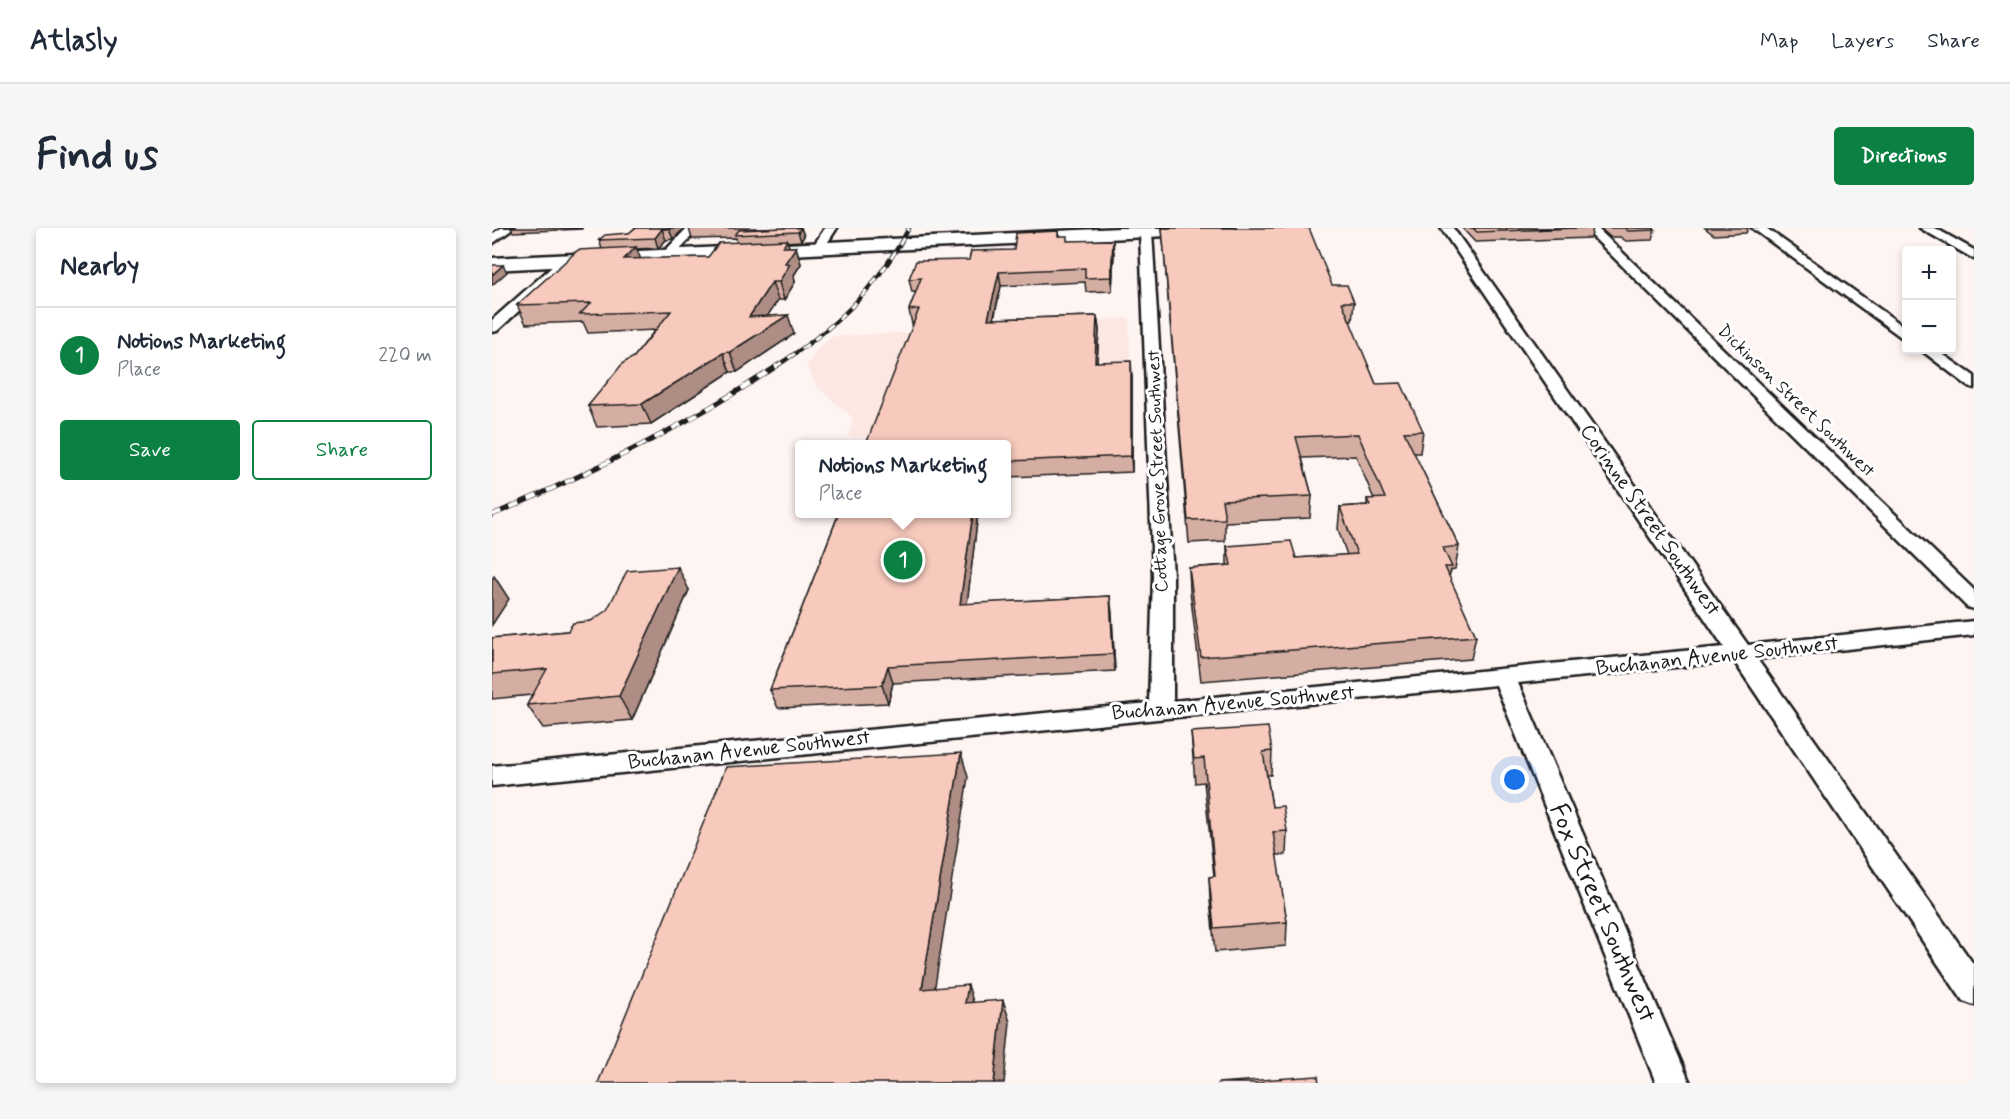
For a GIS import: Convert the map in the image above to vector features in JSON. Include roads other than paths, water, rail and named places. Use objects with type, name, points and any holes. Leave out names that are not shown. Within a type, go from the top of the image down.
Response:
[{"type":"main road","points":[[492,264],[1101,231],[1146,232],[1226,228]]},
{"type":"street","points":[[492,240],[508,228]]},
{"type":"street","points":[[667,256],[693,228]]},
{"type":"street","points":[[818,248],[831,228]]},
{"type":"street","name":"Corinne Street Southwest","points":[[1447,228],[1974,991]]},
{"type":"street","name":"Dickinson Street Southwest","points":[[1590,228],[1974,602]]},
{"type":"street","points":[[1758,228],[1902,331]]},
{"type":"street","points":[[1926,228],[1974,255]]},
{"type":"street","name":"Cottage Grove Street Southwest","points":[[1146,232],[1163,576],[1161,710]]},
{"type":"street","points":[[492,328],[566,261]]},
{"type":"street","points":[[1934,354],[1974,383]]},
{"type":"street","name":"Buchanan Avenue Southwest","points":[[492,776],[1741,654],[1974,628]]},
{"type":"street","name":"Fox Street Southwest","points":[[1504,677],[1673,1083]]},
{"type":"railway","points":[[775,367],[835,323],[852,306],[882,271],[909,228]]},
{"type":"railway","points":[[492,515],[638,447],[743,388],[777,366]]},
{"type":"place","name":"Notions Marketing","points":[[903,560]]}]
